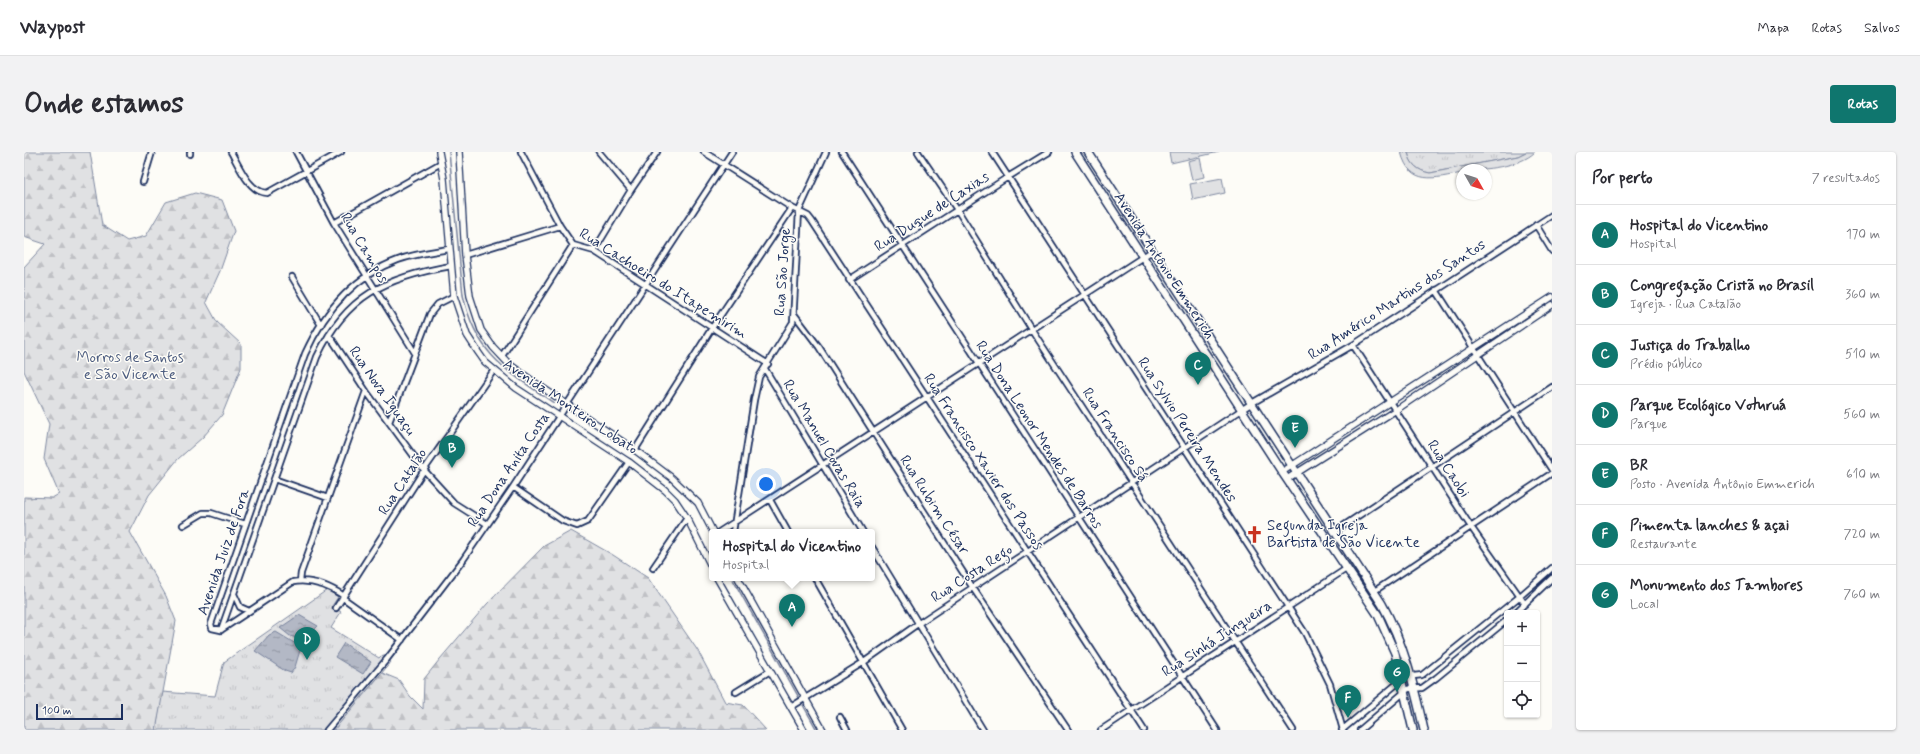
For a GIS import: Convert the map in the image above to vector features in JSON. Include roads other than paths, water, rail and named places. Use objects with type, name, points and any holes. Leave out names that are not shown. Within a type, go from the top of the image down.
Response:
[{"type":"main road","name":"Avenida Antônio Emmerich","points":[[1075,152],[1242,411],[1369,602],[1387,633],[1395,653],[1413,730]]},
{"type":"main road","name":"Avenida Antônio Emmerich","points":[[1088,152],[1292,465],[1388,616],[1398,636],[1411,677],[1424,730]]},
{"type":"main road","points":[[1100,190],[1110,184]]},
{"type":"street","points":[[143,182],[152,152]]},
{"type":"street","points":[[231,152],[252,187],[260,193],[267,193],[341,152]]},
{"type":"street","name":"Rua Campos","points":[[296,152],[334,223],[415,353]]},
{"type":"street","name":"Avenida Monteiro Lobato","points":[[439,152],[454,296],[467,335],[485,362],[516,388],[560,415],[629,462],[665,490],[675,500],[687,518],[709,562]]},
{"type":"street","name":"Avenida Monteiro Lobato","points":[[459,152],[465,255],[470,296],[476,319],[481,330],[502,356],[534,382],[566,405],[635,450],[686,490],[698,503],[711,529]]},
{"type":"street","name":"Rua Cachoeiro do Itapemirim","points":[[521,152],[560,226],[573,245],[594,251],[768,364]]},
{"type":"street","points":[[599,152],[631,190]]},
{"type":"street","points":[[594,251],[631,190],[657,152]]},
{"type":"street","name":"Rua Francisco Xavier dos Passos","points":[[704,152],[799,211],[812,221],[849,280],[1144,730]]},
{"type":"street","name":"Rua Dona Anita Costa","points":[[327,730],[402,640],[449,579],[513,487],[732,152]]},
{"type":"street","name":"Rua São Jorge","points":[[734,529],[759,377],[793,322],[799,211],[826,152]]},
{"type":"street","name":"Rua Dona Leonor Mendes de Barros","points":[[842,152],[1217,730]]},
{"type":"street","name":"Rua Francisco Sá","points":[[918,152],[958,211],[1032,330],[1293,730]]},
{"type":"street","name":"Rua Sylvio Pereira Mendes","points":[[992,152],[1288,607],[1323,667],[1330,684],[1343,730]]},
{"type":"street","name":"Rua Duque de Caxias","points":[[849,280],[1049,152]]},
{"type":"street","points":[[334,223],[441,163]]},
{"type":"street","points":[[635,450],[712,328],[792,208]]},
{"type":"street","name":"Rua Américo Martins dos Santos","points":[[1252,404],[1354,344],[1552,215]]},
{"type":"street","points":[[1536,225],[1552,252]]},
{"type":"street","points":[[465,255],[560,226]]},
{"type":"street","points":[[502,356],[573,245]]},
{"type":"street","name":"Avenida Juiz de Fora","points":[[449,249],[399,260],[366,276],[342,297],[320,325],[305,354],[211,624],[212,628],[221,630],[317,357],[329,335],[348,310],[368,292],[422,270],[451,266]]},
{"type":"street","points":[[724,529],[1152,251]]},
{"type":"street","points":[[292,278],[320,325]]},
{"type":"street","points":[[1436,290],[1552,470]]},
{"type":"street","points":[[389,422],[430,314],[438,304],[454,296]]},
{"type":"street","points":[[1282,472],[1552,297]]},
{"type":"street","points":[[1287,479],[1396,410],[1552,305]]},
{"type":"street","name":"Rua Rubim César","points":[[794,314],[819,347],[974,588],[1068,730]]},
{"type":"street","name":"Rua Nova Iguaçu","points":[[329,335],[366,391],[424,470],[454,502],[487,524]]},
{"type":"street","name":"Rua Caobi","points":[[1354,344],[1471,527],[1525,604]]},
{"type":"street","name":"Rua Manuel Covas Raia","points":[[765,369],[860,529]]},
{"type":"street","name":"Rua Catalão","points":[[336,608],[424,470],[494,370]]},
{"type":"street","points":[[1334,532],[1552,387]]},
{"type":"street","points":[[300,581],[301,573],[366,391]]},
{"type":"street","name":"Rua Costa Rego","points":[[792,706],[864,662],[919,623],[1252,404]]},
{"type":"street","points":[[513,487],[563,521],[577,526],[588,521],[629,462]]},
{"type":"street","points":[[1373,592],[1552,473]]},
{"type":"street","points":[[274,479],[328,498]]},
{"type":"street","points":[[770,500],[786,529]]},
{"type":"street","points":[[183,525],[203,513],[210,513],[245,524]]},
{"type":"street","points":[[653,568],[687,518]]},
{"type":"street","points":[[875,552],[983,730]]},
{"type":"street","name":"Rua Sinhá Junqueira","points":[[1101,730],[1346,569]]},
{"type":"street","points":[[1343,730],[1405,677],[1422,675],[1551,570]]},
{"type":"street","points":[[1518,610],[1552,578]]},
{"type":"street","points":[[221,630],[293,582],[300,581],[326,585],[402,640]]},
{"type":"street","points":[[719,581],[792,706],[804,730]]},
{"type":"street","points":[[740,581],[804,699],[823,730]]},
{"type":"street","points":[[817,581],[902,730]]},
{"type":"street","points":[[234,594],[240,607],[249,611]]},
{"type":"street","points":[[1360,730],[1404,693],[1414,688],[1422,688],[1436,678],[1504,622]]},
{"type":"street","points":[[736,692],[770,670]]},
{"type":"street","points":[[840,717],[847,730]]},
{"type":"water","points":[[299,615],[318,626],[304,640],[290,636],[280,628]]},
{"type":"water","points":[[276,632],[301,647],[295,667],[291,673],[285,671],[255,651],[269,635]]},
{"type":"water","points":[[344,643],[371,662],[363,674],[335,657]]},
{"type":"waterway","points":[[449,152],[463,295],[476,333],[485,347],[508,371],[554,403]]},
{"type":"waterway","points":[[734,581],[817,730]]},
{"type":"place","name":"Justiça do Trabalho","points":[[1198,385]]},
{"type":"place","name":"BR","points":[[1295,448]]},
{"type":"place","name":"Congregação Cristã no Brasil","points":[[452,468]]},
{"type":"place","name":"Segunda Igreja Bartista de São Vicente","points":[[1254,535]]},
{"type":"place","name":"Hospital do Vicentino","points":[[792,627]]},
{"type":"place","name":"Parque Ecológico Voturuá","points":[[307,660]]},
{"type":"place","name":"Monumento dos Tambores","points":[[1397,692]]},
{"type":"place","name":"Pimenta lanches & açai","points":[[1348,718]]},
{"type":"park label","name":"Morros de Santos e São Vicente","points":[[130,366]]}]
